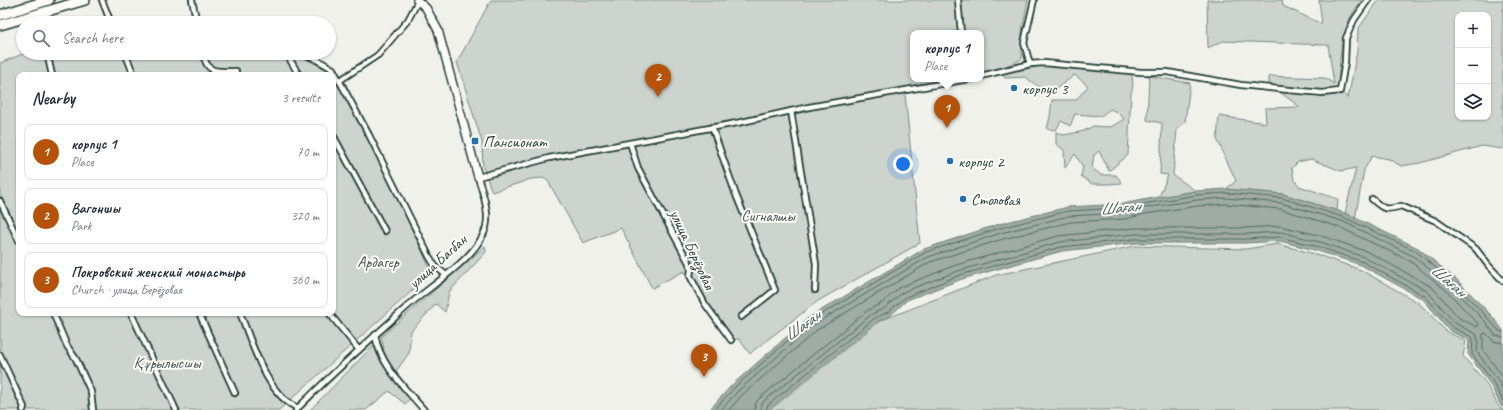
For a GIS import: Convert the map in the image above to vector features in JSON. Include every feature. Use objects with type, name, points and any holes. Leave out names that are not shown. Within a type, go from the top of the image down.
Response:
[{"type":"highway","points":[[0,15],[49,0]]},
{"type":"highway","points":[[28,16],[85,0]]},
{"type":"highway","points":[[0,24],[16,19]]},
{"type":"street","points":[[102,0],[108,16]]},
{"type":"street","points":[[192,0],[195,16]]},
{"type":"street","points":[[339,81],[378,55],[408,20],[418,0]]},
{"type":"street","name":"улица Багбан","points":[[297,409],[359,350],[446,275],[476,246],[486,227],[487,215],[478,176],[438,30],[426,8],[418,0]]},
{"type":"street","points":[[958,0],[961,30]]},
{"type":"street","points":[[1030,64],[1024,43],[1034,0]]},
{"type":"street","points":[[984,75],[1030,64],[1044,63],[1141,72],[1167,72],[1241,85],[1289,90],[1323,93],[1340,90],[1345,62],[1346,38],[1354,20],[1368,0]]},
{"type":"street","points":[[49,60],[51,72]]},
{"type":"street","points":[[128,60],[133,72]]},
{"type":"street","points":[[204,60],[210,69],[219,72]]},
{"type":"street","points":[[290,60],[297,72]]},
{"type":"street","points":[[315,60],[333,69],[334,72]]},
{"type":"street","points":[[229,72],[236,71]]},
{"type":"street","points":[[336,75],[369,135],[429,256],[435,266],[446,275]]},
{"type":"street","points":[[478,176],[549,158],[950,82]]},
{"type":"street","points":[[791,111],[816,264],[815,290]]},
{"type":"street","points":[[712,127],[736,195],[775,290],[741,317]]},
{"type":"street","points":[[336,141],[385,231]]},
{"type":"street","name":"улица Берёзовая","points":[[630,143],[638,168],[689,263],[691,270],[690,276],[705,304],[731,340]]},
{"type":"street","points":[[1372,199],[1384,209],[1392,209],[1401,206],[1436,221],[1476,249],[1503,281]]},
{"type":"street","points":[[0,202],[16,235]]},
{"type":"street","points":[[54,316],[67,346],[76,359],[91,392],[93,410]]},
{"type":"street","points":[[132,316],[176,410]]},
{"type":"street","points":[[200,316],[235,394]]},
{"type":"street","points":[[241,316],[262,367],[275,390],[297,409]]},
{"type":"street","points":[[331,316],[359,350]]},
{"type":"street","points":[[376,335],[377,344],[384,360],[394,376],[424,410]]},
{"type":"street","points":[[0,355],[24,407],[23,410]]},
{"type":"green space","name":"Сигналшы","points":[[491,0],[1028,0],[1022,31],[1022,59],[997,70],[984,72],[984,30],[910,30],[910,82],[936,82],[903,88],[905,94],[920,243],[818,301],[750,354],[739,339],[727,340],[703,306],[684,271],[652,288],[621,228],[583,243],[548,181],[543,178],[531,179],[492,192],[483,167],[482,142],[457,62]]},
{"type":"green space","points":[[1207,0],[1282,0],[1283,6],[1322,24],[1319,0],[1362,0],[1349,21],[1342,41],[1338,85],[1348,99],[1357,51],[1358,29],[1379,0],[1503,0],[1503,149],[1482,146],[1420,163],[1401,166],[1389,159],[1372,156],[1364,170],[1355,219],[1345,213],[1356,168],[1341,171],[1311,159],[1298,162],[1292,168],[1294,179],[1299,186],[1338,199],[1337,211],[1283,194],[1226,189],[1236,181],[1217,139],[1219,116],[1266,123],[1265,108],[1300,107],[1269,84],[1269,76],[1325,78],[1334,84],[1328,45],[1223,41],[1208,48]]},
{"type":"green space","points":[[16,57],[16,60],[308,60],[331,72],[16,72],[16,316],[336,316],[336,74],[343,78],[432,273],[279,410],[0,410],[0,63]]},
{"type":"green space","points":[[1045,65],[1132,74],[1133,86],[1131,93],[1128,155],[1109,171],[1099,151],[1094,155],[1092,168],[1101,175],[1116,175],[1122,183],[1092,184],[1081,176],[1083,167],[1075,154],[1065,168],[1064,150],[1056,144],[1056,132],[1064,135],[1084,131],[1093,126],[1111,127],[1124,119],[1117,112],[1110,109],[1101,116],[1075,114],[1070,126],[1061,121],[1056,130],[1047,129],[1052,100],[1076,100],[1088,86],[1075,75],[1049,94],[1025,77],[1005,78],[1002,74]]},
{"type":"green space","points":[[1149,76],[1190,83],[1185,122],[1177,129],[1173,175],[1196,191],[1159,197],[1168,175],[1160,174],[1162,123],[1147,120]]},
{"type":"green space","points":[[1277,244],[1315,254],[1361,270],[1419,303],[1447,332],[1466,341],[1463,356],[1486,383],[1499,407],[1503,410],[770,410],[880,321],[996,275],[1135,246],[1246,249]]},
{"type":"green space","points":[[485,246],[486,252],[449,292],[445,312],[436,304],[411,331],[409,353],[392,377],[411,397],[405,404],[389,391],[366,410],[310,410],[372,347],[384,349],[381,337]]},
{"type":"water","name":"Шаған","points":[[1226,189],[1283,194],[1345,213],[1418,248],[1457,280],[1490,314],[1503,330],[1503,407],[1501,406],[1490,384],[1468,354],[1469,340],[1450,331],[1423,299],[1361,265],[1318,251],[1280,241],[1246,243],[1136,243],[1062,251],[962,279],[907,300],[890,316],[878,321],[768,410],[709,410],[732,385],[808,318],[924,249],[999,224],[1068,207],[1123,204],[1196,191]]},
{"type":"place","name":"корпус 3","points":[[1014,88]]},
{"type":"place","name":"Вагоншы","points":[[658,97]]},
{"type":"place","name":"корпус 1","points":[[947,128]]},
{"type":"place","name":"Пансионат","points":[[475,141]]},
{"type":"place","name":"корпус 2","points":[[950,161]]},
{"type":"place","name":"Столовая","points":[[963,199]]},
{"type":"place","name":"Покровский женский монастырь","points":[[704,377]]},
{"type":"park label","name":"Ардагер","points":[[378,261]]},
{"type":"park label","name":"Құрылысшы","points":[[167,362]]}]
